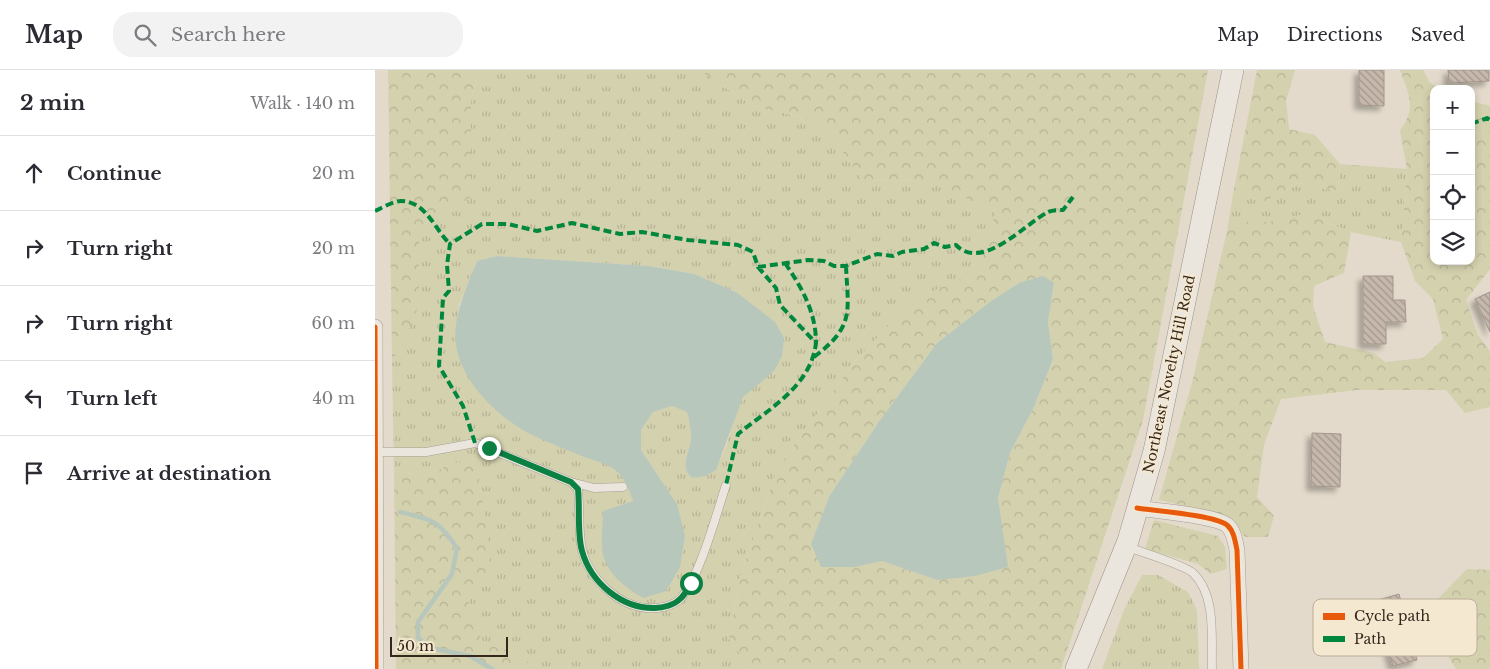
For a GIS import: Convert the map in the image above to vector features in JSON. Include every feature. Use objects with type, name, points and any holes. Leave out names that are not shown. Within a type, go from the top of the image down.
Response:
[{"type":"main road","name":"Northeast Novelty Hill Road","points":[[1076,669],[1126,546],[1154,451],[1233,70]]},
{"type":"street","points":[[375,326],[376,669]]},
{"type":"street","points":[[1137,508],[1211,519],[1225,524],[1233,532],[1237,550],[1241,669]]},
{"type":"lane","points":[[375,452],[426,452],[475,443],[571,482],[594,488],[623,488]]},
{"type":"lane","points":[[571,482],[578,489],[582,550],[594,575],[607,590],[627,604],[646,608],[663,608],[680,600],[691,583],[726,485]]},
{"type":"lane","points":[[1126,546],[1192,571],[1203,587],[1210,608],[1212,669]]},
{"type":"green space","points":[[388,70],[478,70],[471,102],[471,197],[419,231],[419,306],[392,363]]},
{"type":"green space","points":[[478,70],[699,70],[753,106],[822,122],[862,180],[930,181],[996,212],[976,273],[913,300],[856,360],[777,469],[740,578],[729,639],[751,669],[544,669],[482,641],[468,602],[493,571],[453,462],[429,476],[394,471],[392,363],[419,306],[419,231],[471,197],[471,102]],"holes":[[[497,256],[649,266],[693,274],[736,292],[774,371],[748,391],[742,399],[721,458],[714,467],[704,474],[692,478],[686,469],[685,465],[691,437],[691,426],[687,412],[672,406],[653,412],[641,430],[641,450],[677,504],[603,511],[633,501],[626,481],[613,467],[456,345],[459,305],[477,261]]]},
{"type":"green space","points":[[699,70],[1208,70],[1143,420],[1061,669],[751,669],[729,639],[740,578],[777,469],[856,360],[913,300],[976,272],[996,212],[930,181],[862,180],[822,122],[753,106]],"holes":[[[1019,283],[1054,284],[1048,322],[1053,359],[1034,407],[1010,453],[998,498],[1003,534],[937,580],[882,561],[830,495],[878,423],[937,343],[991,301]]]},
{"type":"green space","points":[[1257,70],[1295,70],[1286,101],[1289,129],[1315,135],[1340,164],[1338,192],[1298,183],[1265,201],[1233,194]]},
{"type":"green space","points":[[1400,70],[1423,70],[1430,83],[1434,85],[1430,85],[1430,265],[1475,265],[1475,102],[1490,106],[1490,269],[1466,300],[1478,335],[1490,351],[1490,407],[1465,413],[1446,390],[1357,390],[1281,399],[1264,445],[1257,497],[1274,516],[1268,537],[1245,537],[1228,516],[1159,500],[1193,379],[1227,231],[1243,222],[1268,222],[1306,214],[1351,232],[1344,273],[1314,286],[1313,306],[1325,342],[1374,353],[1385,362],[1423,358],[1443,339],[1433,299],[1415,281],[1401,242],[1407,169],[1400,131],[1410,108],[1408,94]]},
{"type":"green space","points":[[1340,164],[1407,169],[1401,242],[1351,232],[1306,214],[1268,222],[1243,222],[1227,231],[1233,194],[1265,201],[1298,183],[1338,192]]},
{"type":"green space","points":[[453,462],[477,465],[493,571],[468,602],[482,641],[544,669],[396,669],[394,471],[429,476]]},
{"type":"green space","points":[[1154,520],[1218,536],[1225,547],[1227,569],[1211,574],[1198,564],[1145,549]]},
{"type":"green space","points":[[1467,569],[1490,570],[1490,669],[1456,669],[1448,656],[1477,656],[1477,599],[1438,599]]},
{"type":"green space","points":[[1142,575],[1158,575],[1188,592],[1197,610],[1199,669],[1102,669],[1124,610]]},
{"type":"shaded area","points":[[497,256],[649,266],[694,274],[736,292],[775,322],[784,338],[782,356],[774,371],[743,397],[716,470],[705,476],[692,478],[688,474],[685,465],[691,437],[687,412],[672,406],[653,412],[641,430],[641,450],[677,504],[685,536],[680,567],[666,591],[644,598],[620,582],[604,558],[602,541],[603,511],[633,501],[623,478],[617,471],[603,463],[535,436],[512,423],[480,394],[465,371],[459,358],[455,335],[461,302],[477,261]]},
{"type":"shaded area","points":[[1043,276],[1054,283],[1048,322],[1053,359],[1034,407],[1010,453],[998,498],[1008,567],[975,576],[937,580],[882,561],[854,567],[821,567],[811,544],[830,495],[878,423],[937,343],[991,301],[1019,283]]},
{"type":"building","points":[[1359,70],[1384,70],[1384,106],[1359,105]]},
{"type":"building","points":[[1448,70],[1489,70],[1489,81],[1449,83]]},
{"type":"building","points":[[1363,276],[1393,276],[1393,300],[1405,300],[1406,322],[1386,322],[1386,344],[1363,344]]},
{"type":"building","points":[[1490,292],[1490,332],[1475,299]]},
{"type":"building","points":[[1312,433],[1341,434],[1340,487],[1311,486]]},
{"type":"building","points":[[1399,594],[1400,599],[1382,599]]},
{"type":"building","points":[[1390,656],[1416,656],[1417,660],[1393,666]]},
{"type":"waterway","points":[[400,512],[434,522],[445,532],[457,548],[452,574],[418,622],[418,638],[431,648],[470,656],[492,669]]},
{"type":"marked path","points":[[1475,122],[1487,118],[1490,120]]},
{"type":"marked path","points":[[758,267],[808,260],[824,261],[834,266],[846,266],[877,254],[893,256],[902,252],[924,249],[934,243],[945,247],[956,245],[966,252],[978,253],[990,250],[1003,243],[1048,212],[1063,210],[1073,197]]},
{"type":"marked path","points":[[375,211],[395,202],[410,202],[424,211],[450,244]]},
{"type":"marked path","points":[[475,443],[463,406],[439,366],[443,298],[449,291],[447,265],[450,244],[482,224],[508,224],[537,231],[572,223],[620,234],[642,232],[688,240],[738,245],[753,252],[758,267],[776,288],[780,305],[816,343],[806,372],[797,384],[775,406],[738,434],[726,485]]},
{"type":"marked path","points":[[785,263],[797,282],[811,311],[816,343]]},
{"type":"marked path","points":[[814,357],[837,336],[843,327],[848,307],[846,266]]},
{"type":"cycle path","points":[[375,327],[376,669]]},
{"type":"cycle path","points":[[1137,508],[1210,519],[1227,525],[1231,530],[1237,550],[1241,669]]},
{"type":"route","points":[[489,448],[571,482],[578,489],[582,550],[594,575],[607,590],[627,604],[646,608],[663,608],[680,600],[691,583]]}]
